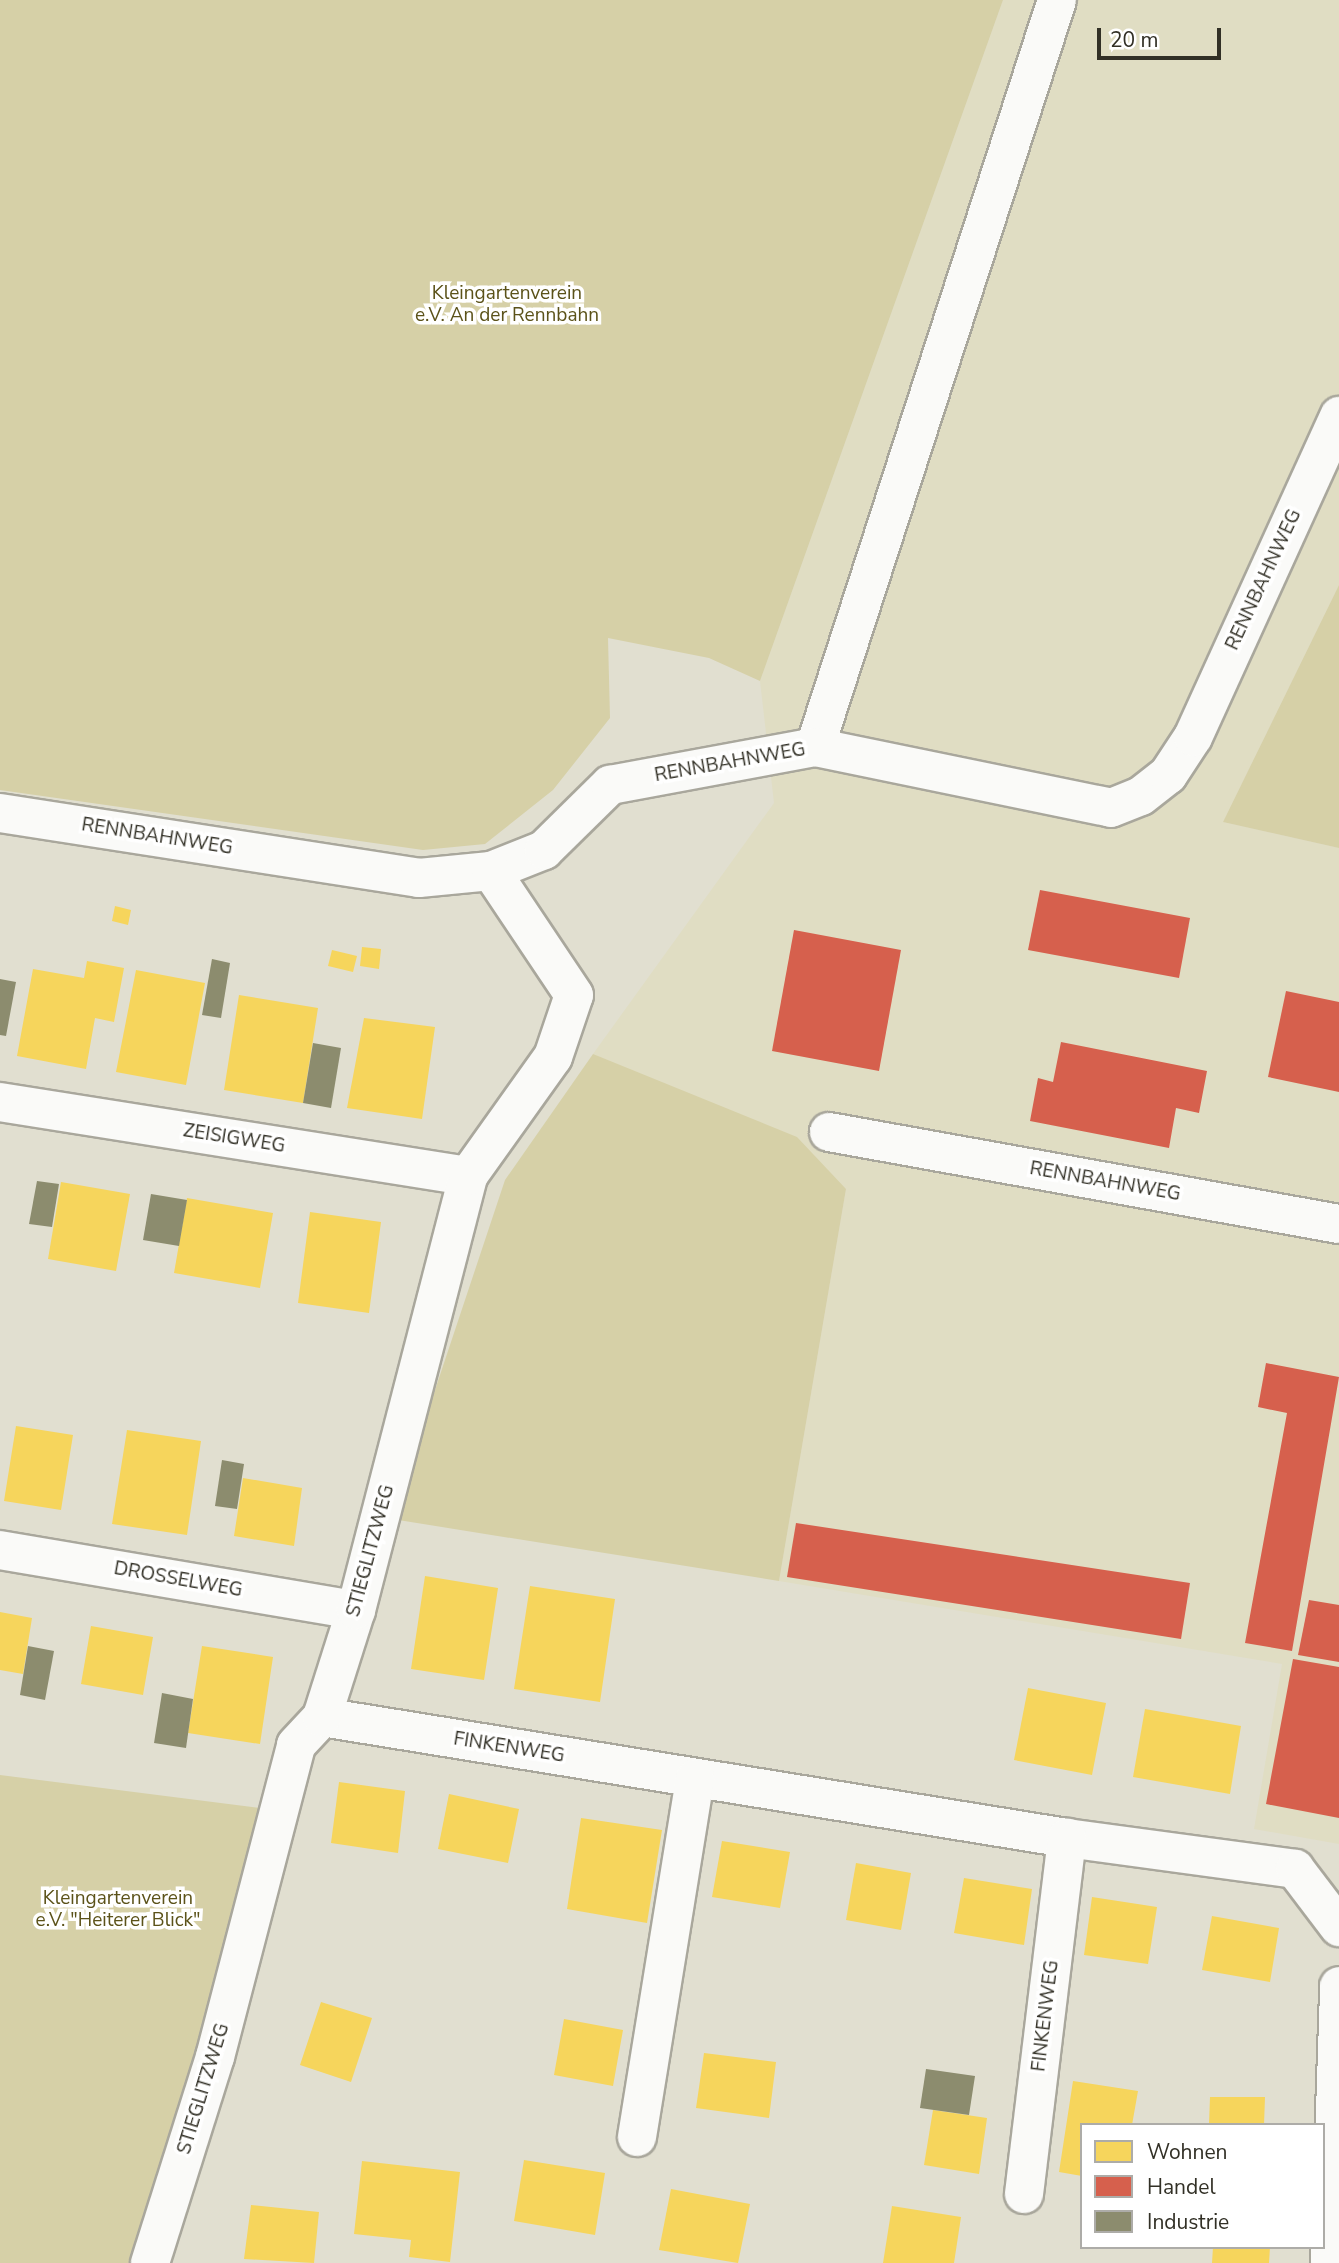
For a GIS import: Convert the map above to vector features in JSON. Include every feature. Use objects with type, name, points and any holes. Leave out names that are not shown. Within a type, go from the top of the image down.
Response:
[{"type":"street","points":[[815,747],[1057,0]]},
{"type":"street","name":"RENNBAHNWEG","points":[[0,813],[419,878],[491,871],[544,850],[610,785],[815,747],[1111,808],[1141,796],[1168,775],[1193,737],[1339,416]]},
{"type":"street","name":"STIEGLITZWEG","points":[[150,2263],[215,2057],[296,1745],[322,1717],[356,1610],[468,1176],[553,1058],[574,995],[491,871]]},
{"type":"street","name":"ZEISIGWEG","points":[[0,1102],[468,1176]]},
{"type":"street","name":"RENNBAHNWEG","points":[[829,1132],[1339,1224]]},
{"type":"street","name":"DROSSELWEG","points":[[0,1549],[356,1610]]},
{"type":"street","name":"FINKENWEG","points":[[322,1717],[1068,1838],[1295,1869],[1339,1927]]},
{"type":"street","points":[[637,2137],[695,1779]]},
{"type":"street","name":"FINKENWEG","points":[[1024,2194],[1068,1838]]},
{"type":"street","points":[[1330,2263],[1339,1986]]},
{"type":"shaded area","points":[[1003,0],[1339,0],[1339,585],[1223,822],[1339,848],[1339,1844],[1254,1829],[1282,1664],[779,1581],[846,1189],[593,1054],[774,803],[760,681]]},
{"type":"green space","name":"Kleingartenverein e.V. An der Rennbahn","points":[[0,0],[1003,0],[760,681],[709,658],[608,638],[610,718],[553,790],[485,844],[423,850],[0,790]]},
{"type":"green space","points":[[1339,585],[1339,848],[1223,822]]},
{"type":"green space","points":[[593,1054],[797,1137],[846,1189],[779,1581],[392,1519],[505,1180]]},
{"type":"green space","name":"Kleingartenverein e.V. \"Heiterer Blick\"","points":[[0,1775],[268,1809],[145,2263],[0,2263]]},
{"type":"building: Wohnen","points":[[115,906],[131,910],[128,925],[112,921]]},
{"type":"building: Wohnen","points":[[362,947],[381,949],[379,969],[360,966]]},
{"type":"building: Wohnen","points":[[332,950],[357,956],[353,972],[328,966]]},
{"type":"building: Wohnen","points":[[87,961],[124,968],[114,1022],[95,1018],[86,1069],[17,1056],[33,969],[84,978]]},
{"type":"building: Wohnen","points":[[136,970],[205,983],[186,1085],[116,1072]]},
{"type":"building: Wohnen","points":[[239,995],[318,1008],[303,1103],[224,1090]]},
{"type":"building: Wohnen","points":[[364,1018],[435,1027],[422,1119],[347,1108]]},
{"type":"building: Wohnen","points":[[61,1182],[130,1194],[116,1271],[48,1259]]},
{"type":"building: Wohnen","points":[[187,1198],[273,1213],[260,1288],[174,1273]]},
{"type":"building: Wohnen","points":[[310,1212],[381,1222],[369,1313],[298,1303]]},
{"type":"building: Wohnen","points":[[16,1426],[73,1435],[61,1510],[4,1501]]},
{"type":"building: Wohnen","points":[[127,1430],[201,1441],[187,1535],[112,1524]]},
{"type":"building: Wohnen","points":[[243,1478],[302,1488],[294,1546],[234,1536]]},
{"type":"building: Wohnen","points":[[425,1576],[498,1588],[484,1680],[411,1669]]},
{"type":"building: Wohnen","points":[[530,1586],[615,1599],[600,1702],[514,1689]]},
{"type":"building: Wohnen","points":[[0,1612],[32,1618],[23,1674],[0,1670]]},
{"type":"building: Wohnen","points":[[91,1626],[153,1637],[143,1695],[81,1684]]},
{"type":"building: Wohnen","points":[[202,1646],[273,1657],[260,1744],[188,1733]]},
{"type":"building: Wohnen","points":[[1028,1688],[1106,1703],[1092,1775],[1014,1760]]},
{"type":"building: Wohnen","points":[[1145,1709],[1241,1726],[1230,1794],[1133,1777]]},
{"type":"building: Wohnen","points":[[339,1782],[405,1791],[398,1853],[331,1843]]},
{"type":"building: Wohnen","points":[[449,1794],[519,1809],[508,1863],[438,1849]]},
{"type":"building: Wohnen","points":[[581,1818],[662,1830],[647,1923],[567,1909]]},
{"type":"building: Wohnen","points":[[722,1841],[790,1852],[780,1908],[712,1897]]},
{"type":"building: Wohnen","points":[[856,1863],[911,1873],[901,1930],[846,1920]]},
{"type":"building: Wohnen","points":[[964,1878],[1032,1889],[1024,1945],[954,1933]]},
{"type":"building: Wohnen","points":[[1092,1897],[1157,1907],[1148,1964],[1084,1955]]},
{"type":"building: Wohnen","points":[[1212,1916],[1279,1928],[1270,1982],[1202,1970]]},
{"type":"building: Wohnen","points":[[321,2002],[372,2018],[351,2082],[300,2065]]},
{"type":"building: Wohnen","points":[[564,2019],[623,2030],[613,2086],[554,2075]]},
{"type":"building: Wohnen","points":[[704,2053],[776,2062],[769,2118],[696,2108]]},
{"type":"building: Wohnen","points":[[1073,2081],[1138,2091],[1132,2123],[1080,2123],[1080,2176],[1059,2172]]},
{"type":"building: Wohnen","points":[[1210,2097],[1265,2097],[1264,2123],[1209,2123]]},
{"type":"building: Wohnen","points":[[933,2110],[987,2118],[979,2174],[924,2165]]},
{"type":"building: Wohnen","points":[[524,2160],[605,2173],[595,2235],[514,2221]]},
{"type":"building: Wohnen","points":[[362,2161],[460,2172],[450,2262],[409,2257],[411,2240],[354,2234]]},
{"type":"building: Wohnen","points":[[671,2189],[750,2204],[738,2263],[659,2250]]},
{"type":"building: Wohnen","points":[[251,2205],[319,2212],[314,2263],[244,2259]]},
{"type":"building: Wohnen","points":[[892,2206],[961,2217],[954,2263],[883,2263]]},
{"type":"building: Wohnen","points":[[1213,2249],[1270,2249],[1269,2263],[1212,2263]]},
{"type":"building: Handel","points":[[1040,890],[1190,918],[1179,978],[1028,950]]},
{"type":"building: Handel","points":[[794,930],[901,950],[879,1071],[772,1051]]},
{"type":"building: Handel","points":[[1286,991],[1339,1002],[1339,1092],[1268,1077]]},
{"type":"building: Handel","points":[[1061,1042],[1207,1071],[1199,1113],[1176,1108],[1169,1148],[1030,1121],[1038,1078],[1053,1082]]},
{"type":"building: Handel","points":[[1266,1363],[1339,1377],[1292,1651],[1245,1643],[1287,1413],[1258,1407]]},
{"type":"building: Handel","points":[[796,1523],[1190,1583],[1181,1639],[787,1577]]},
{"type":"building: Handel","points":[[1309,1600],[1339,1605],[1339,1662],[1298,1655]]},
{"type":"building: Handel","points":[[1293,1659],[1339,1667],[1339,1818],[1266,1804]]},
{"type":"building: Industrie","points":[[212,959],[230,963],[221,1018],[202,1015]]},
{"type":"building: Industrie","points":[[0,979],[16,982],[6,1036],[0,1035]]},
{"type":"building: Industrie","points":[[313,1043],[341,1048],[331,1108],[303,1103]]},
{"type":"building: Industrie","points":[[37,1181],[59,1184],[52,1227],[29,1224]]},
{"type":"building: Industrie","points":[[151,1194],[187,1200],[179,1246],[143,1240]]},
{"type":"building: Industrie","points":[[222,1460],[244,1464],[237,1509],[215,1506]]},
{"type":"building: Industrie","points":[[28,1646],[54,1651],[45,1700],[20,1695]]},
{"type":"building: Industrie","points":[[162,1693],[193,1699],[186,1748],[154,1743]]},
{"type":"building: Industrie","points":[[926,2069],[975,2076],[969,2115],[920,2108]]}]
